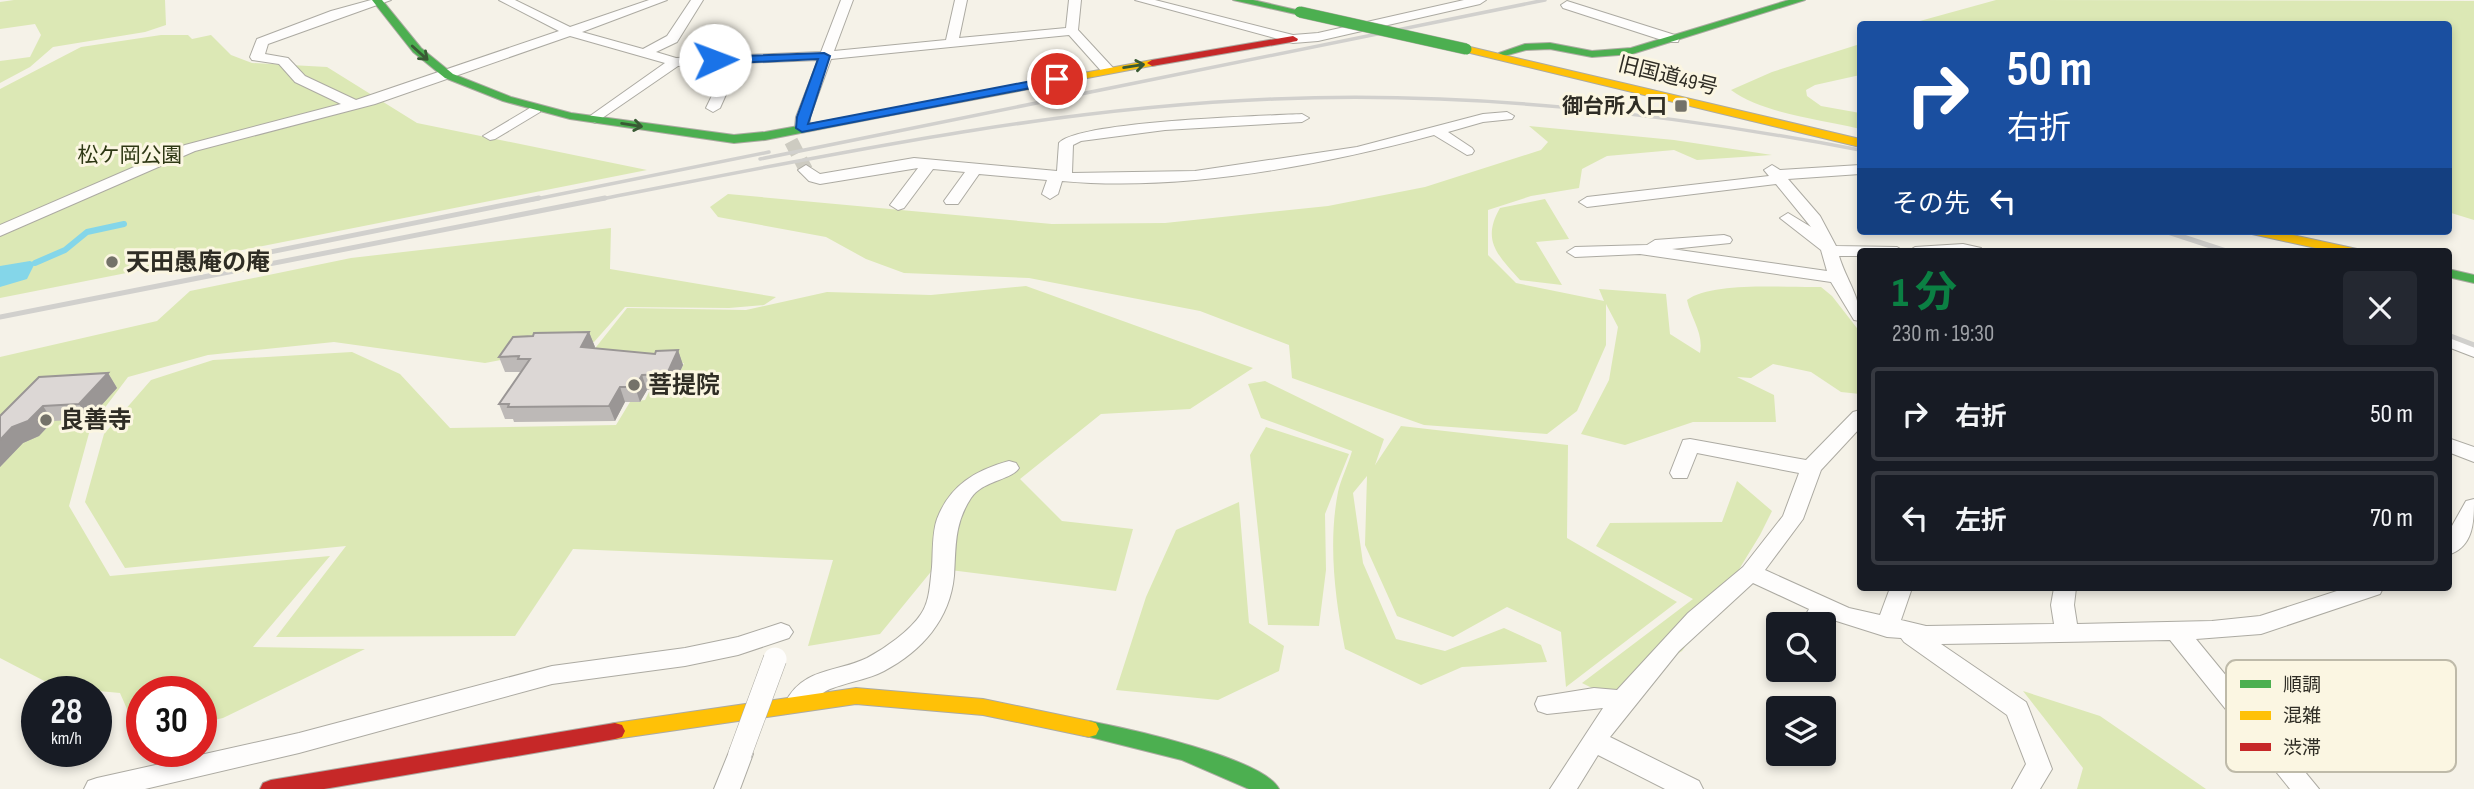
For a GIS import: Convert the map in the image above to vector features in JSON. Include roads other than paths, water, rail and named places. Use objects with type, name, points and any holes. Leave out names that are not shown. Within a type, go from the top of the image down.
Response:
[{"type":"street","points":[[354,105],[300,79],[283,61],[257,57],[262,42],[380,0],[405,38],[447,75],[535,109],[734,139],[793,134],[1108,70],[1318,37],[1480,0]]},
{"type":"street","points":[[505,0],[570,32],[675,62],[824,56],[1072,31]]},
{"type":"street","points":[[0,231],[190,148],[354,105],[661,0]]},
{"type":"street","points":[[644,53],[672,39],[697,0]]},
{"type":"street","points":[[793,134],[803,117],[847,0]]},
{"type":"street","points":[[952,43],[961,0]]},
{"type":"street","points":[[1075,0],[1072,31],[1108,70]]},
{"type":"street","points":[[1141,0],[1293,40]]},
{"type":"street","name":"旧国道49号","points":[[1238,0],[1466,49],[1857,142]]},
{"type":"street","points":[[1498,57],[1507,51],[1525,47],[1550,46],[1592,54],[1632,51],[1800,0]]},
{"type":"street","points":[[1567,5],[1672,39]]},
{"type":"street","points":[[713,108],[735,60]]},
{"type":"street","points":[[595,119],[675,62]]},
{"type":"street","points":[[490,136],[535,109]]},
{"type":"street","points":[[806,170],[814,178],[835,177],[905,164],[929,164],[1060,177],[1171,177],[1220,173],[1358,151],[1483,118],[1507,116]]},
{"type":"street","points":[[1050,194],[1060,177],[1066,143],[1077,137],[1176,125],[1302,118]]},
{"type":"street","points":[[1436,130],[1467,151]]},
{"type":"street","points":[[898,205],[929,164]]},
{"type":"street","points":[[952,201],[975,169]]},
{"type":"street","points":[[1587,202],[1776,175],[1857,169]]},
{"type":"street","points":[[1776,175],[1814,219],[1828,249],[1837,278],[1857,311]]},
{"type":"street","points":[[835,177],[868,183]]},
{"type":"street","points":[[1788,218],[1828,249],[1857,250]]},
{"type":"street","points":[[2275,235],[2334,248]]},
{"type":"street","points":[[1576,252],[1640,249],[1671,242],[1724,240]]},
{"type":"street","points":[[1640,249],[1837,278]]},
{"type":"street","points":[[2452,274],[2474,279]]},
{"type":"street","points":[[2452,342],[2474,351]]},
{"type":"street","points":[[1563,789],[1632,686],[1723,593],[1751,573],[1792,519],[1811,468],[1857,419]]},
{"type":"street","points":[[1680,473],[1690,445],[1811,468]]},
{"type":"street","points":[[2452,446],[2474,455]]},
{"type":"street","points":[[797,703],[817,683],[873,664],[903,646],[931,619],[941,591],[947,520],[965,491],[984,476],[1009,468]]},
{"type":"street","points":[[2452,537],[2474,506]]},
{"type":"street","points":[[1751,573],[1812,612]]},
{"type":"street","points":[[1896,629],[1901,591]]},
{"type":"street","points":[[2064,591],[2063,614],[2068,633]]},
{"type":"street","points":[[1836,615],[1926,635],[2176,631],[2261,625],[2339,592]]},
{"type":"street","points":[[1896,629],[2017,709],[2039,764],[2039,769],[2025,789]]},
{"type":"street","points":[[2176,631],[2226,692]]},
{"type":"street","points":[[97,789],[299,743],[552,675],[685,657],[738,646],[781,632],[775,659],[740,754],[733,789]]},
{"type":"street","points":[[271,789],[543,741],[712,719],[797,703],[856,696],[925,699],[983,707],[1150,742],[1225,766],[1268,789]]},
{"type":"street","points":[[1546,704],[1594,698],[1622,700]]},
{"type":"street","points":[[1593,741],[1689,789]]},
{"type":"street","points":[[2292,772],[2306,789]]},
{"type":"water","points":[[30,261],[35,263],[27,279],[0,287],[0,266]]},
{"type":"waterway","points":[[35,263],[65,250],[87,232],[124,224]]},
{"type":"tunnel","points":[[791,141],[806,170]]},
{"type":"railway","points":[[760,159],[1545,0]]},
{"type":"railway","points":[[596,200],[848,152],[1018,124],[1189,104],[1274,99],[1421,98],[1568,108],[1714,125],[1857,149]]},
{"type":"railway","points":[[531,200],[769,152]]},
{"type":"railway","points":[[230,260],[539,198]]},
{"type":"railway","points":[[0,317],[605,198]]},
{"type":"railway","points":[[2177,235],[2217,248]]},
{"type":"railway","points":[[2452,337],[2474,345]]},
{"type":"place","name":"御台所入口","points":[[1681,106]]},
{"type":"place","name":"天田愚庵の庵","points":[[112,262]]},
{"type":"place","name":"菩提院","points":[[634,385]]},
{"type":"place","name":"良善寺","points":[[46,420]]},
{"type":"park label","name":"松ケ岡公園","points":[[130,155]]}]
